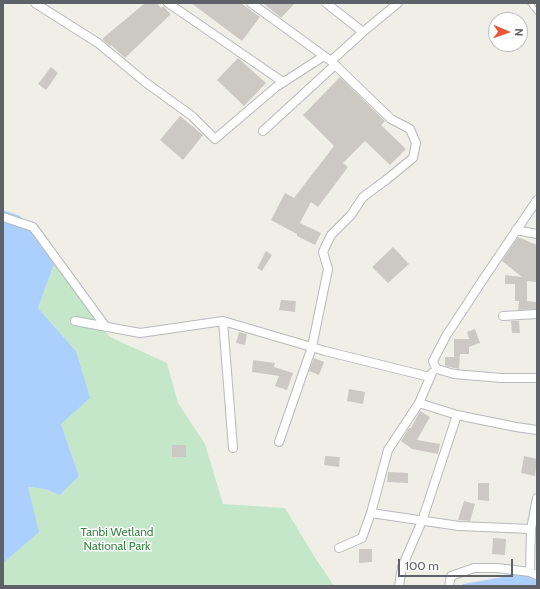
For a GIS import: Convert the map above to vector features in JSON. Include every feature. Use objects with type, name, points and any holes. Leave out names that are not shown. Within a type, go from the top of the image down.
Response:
[{"type":"street","points":[[35,3],[98,43],[145,82],[192,116],[215,139],[276,87],[324,56]]},
{"type":"street","points":[[168,3],[283,82]]},
{"type":"street","points":[[251,3],[333,63],[391,119],[410,129],[416,143],[412,158],[363,197],[351,215],[331,235],[323,252],[328,269],[312,347],[279,442]]},
{"type":"street","points":[[326,3],[363,32]]},
{"type":"street","points":[[263,131],[363,32],[398,3]]},
{"type":"street","points":[[339,548],[362,538],[388,450],[419,403],[435,366],[434,361],[446,336],[537,200]]},
{"type":"street","points":[[3,216],[33,227],[106,327]]},
{"type":"street","points":[[516,230],[537,234]]},
{"type":"street","points":[[503,316],[537,314]]},
{"type":"street","points":[[75,321],[140,333],[223,321],[312,347],[430,377]]},
{"type":"street","points":[[223,321],[233,448]]},
{"type":"street","points":[[435,366],[442,371],[454,374],[501,378],[537,378]]},
{"type":"street","points":[[419,403],[457,414],[537,430]]},
{"type":"street","points":[[399,586],[402,567],[422,521],[457,414]]},
{"type":"street","points":[[449,586],[451,576],[474,568],[497,568],[533,574],[531,529],[537,498]]},
{"type":"street","points":[[370,513],[459,526],[531,529]]},
{"type":"lane","points":[[530,3],[537,12]]},
{"type":"green space","name":"Tanbi Wetland National Park","points":[[54,264],[110,337],[167,363],[178,403],[205,444],[223,504],[285,508],[334,586],[3,586],[3,537],[27,487],[45,489],[60,495],[79,476],[61,424],[76,351],[38,308]]},
{"type":"water","points":[[3,210],[20,216],[54,264],[38,308],[76,351],[90,398],[61,424],[79,476],[60,495],[45,489],[28,487],[39,532],[3,563]]},
{"type":"water","points":[[524,568],[537,569],[537,586],[462,586],[463,584],[503,577]]},
{"type":"building","points":[[145,3],[157,3],[161,8],[163,6],[171,14],[125,58],[102,39]]},
{"type":"building","points":[[191,3],[241,3],[260,17],[242,41]]},
{"type":"building","points":[[263,3],[295,3],[281,18]]},
{"type":"building","points":[[238,58],[266,83],[244,106],[217,80]]},
{"type":"building","points":[[51,67],[58,73],[46,90],[38,84]]},
{"type":"building","points":[[340,77],[385,121],[381,125],[406,149],[390,165],[365,141],[343,163],[348,167],[318,207],[311,202],[300,223],[321,233],[315,245],[271,220],[285,193],[294,198],[334,146],[303,115]]},
{"type":"building","points":[[180,116],[203,135],[183,160],[160,140]]},
{"type":"building","points":[[518,237],[537,245],[537,282],[527,281],[527,301],[537,302],[537,309],[518,310],[519,301],[515,301],[515,284],[505,284],[505,275],[522,277],[502,261]]},
{"type":"building","points":[[393,247],[409,264],[388,283],[372,267]]},
{"type":"building","points":[[266,251],[272,255],[262,271],[257,268]]},
{"type":"building","points":[[281,300],[296,301],[295,312],[279,310]]},
{"type":"building","points":[[511,321],[519,321],[520,333],[512,333]]},
{"type":"building","points":[[475,329],[480,343],[469,347],[469,354],[460,354],[459,369],[445,366],[445,357],[454,357],[454,339],[469,339],[467,332]]},
{"type":"building","points":[[239,332],[247,334],[245,345],[236,343]]},
{"type":"building","points":[[314,358],[324,362],[319,375],[309,371]]},
{"type":"building","points":[[253,360],[275,363],[274,367],[293,373],[287,390],[275,386],[279,376],[252,372]]},
{"type":"building","points":[[349,389],[365,392],[363,404],[347,401]]},
{"type":"building","points":[[420,411],[430,417],[417,440],[440,444],[438,454],[412,449],[401,441],[409,428],[411,428]]},
{"type":"building","points":[[172,445],[186,445],[186,457],[172,457]]},
{"type":"building","points":[[325,456],[340,457],[339,467],[324,465]]},
{"type":"building","points":[[524,456],[537,459],[535,476],[521,473]]},
{"type":"building","points":[[388,472],[408,473],[408,483],[387,482]]},
{"type":"building","points":[[478,483],[489,483],[489,501],[478,500]]},
{"type":"building","points":[[464,501],[475,504],[470,521],[458,520]]},
{"type":"building","points":[[493,538],[506,539],[505,555],[492,554]]},
{"type":"building","points":[[359,549],[372,549],[372,562],[359,563]]}]
